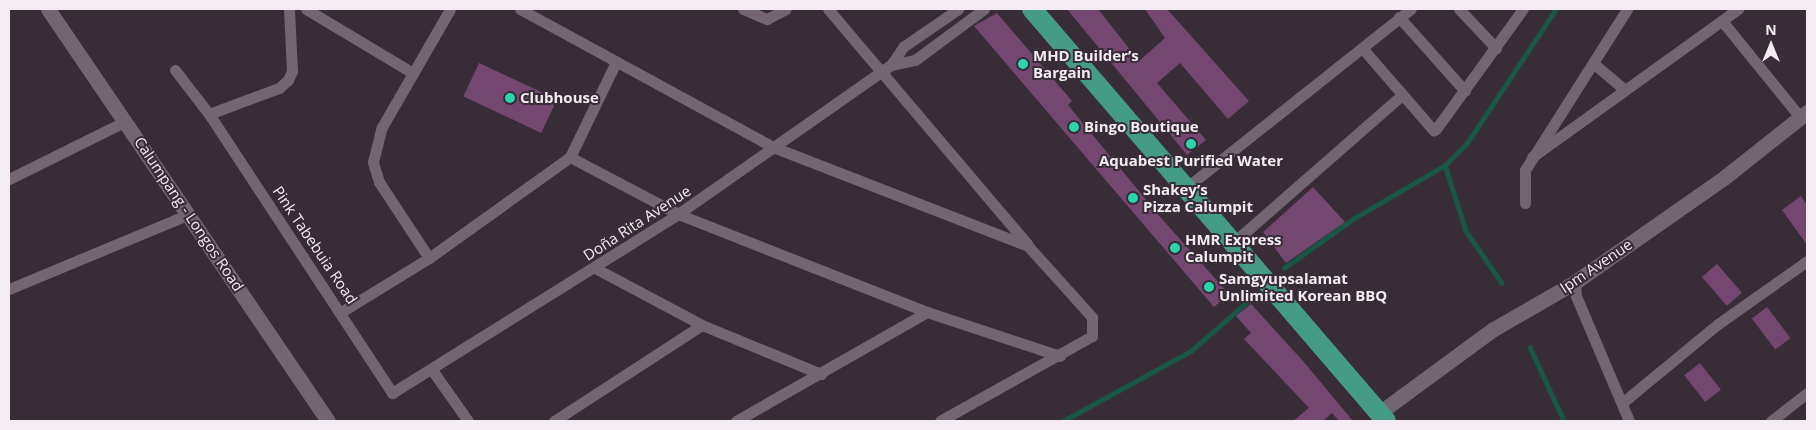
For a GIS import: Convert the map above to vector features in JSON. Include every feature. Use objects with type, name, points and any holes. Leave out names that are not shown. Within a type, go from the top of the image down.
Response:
[{"type":"highway","points":[[1032,9],[1234,242],[1382,417]]},
{"type":"street","name":"Calumpang - Longos Road","points":[[48,9],[190,214],[328,421]]},
{"type":"street","points":[[209,114],[279,88],[288,80],[292,71],[289,9]]},
{"type":"street","points":[[306,9],[413,73]]},
{"type":"street","points":[[429,258],[379,182],[373,162],[382,127],[450,9]]},
{"type":"street","points":[[520,9],[773,147],[1028,246]]},
{"type":"street","points":[[743,9],[767,19],[786,9]]},
{"type":"street","points":[[828,9],[886,69],[1028,246],[1096,326],[1092,336],[1060,356],[940,421]]},
{"type":"street","name":"Doña Rita Avenue","points":[[392,393],[595,268],[678,214],[886,69],[904,47],[958,9]]},
{"type":"street","name":"Doña Rita Avenue","points":[[886,69],[914,60],[984,9]]},
{"type":"street","points":[[1186,187],[1363,49],[1411,9]]},
{"type":"street","points":[[1459,9],[1496,48]]},
{"type":"street","points":[[1525,203],[1525,170],[1628,9]]},
{"type":"street","points":[[1532,157],[1738,9]]},
{"type":"street","points":[[1363,49],[1435,130],[1466,91],[1520,10]]},
{"type":"street","points":[[1399,18],[1466,91]]},
{"type":"street","points":[[1722,21],[1804,115]]},
{"type":"street","points":[[342,312],[429,258],[570,157],[616,62]]},
{"type":"street","points":[[1593,62],[1625,90]]},
{"type":"street","name":"Pink Tabebuia Road","points":[[176,70],[209,114],[342,312],[392,393]]},
{"type":"street","points":[[1234,242],[1402,95]]},
{"type":"street","name":"Ipm Avenue","points":[[1382,417],[1492,330],[1575,282],[1725,177],[1804,115]]},
{"type":"street","points":[[9,179],[126,121]]},
{"type":"street","points":[[570,157],[678,214],[927,312],[1060,356]]},
{"type":"street","points":[[9,289],[190,214]]},
{"type":"street","points":[[1622,403],[1718,324],[1807,262]]},
{"type":"street","points":[[595,268],[702,325],[821,374]]},
{"type":"street","points":[[1575,282],[1576,296],[1629,421]]},
{"type":"street","points":[[736,421],[927,312]]},
{"type":"street","points":[[554,421],[702,325]]},
{"type":"street","points":[[432,370],[468,421]]},
{"type":"street","points":[[1771,421],[1807,393]]},
{"type":"building","points":[[1067,9],[1098,9],[1139,61],[1165,38],[1145,9],[1167,9],[1249,101],[1228,119],[1180,63],[1157,83],[1206,140],[1187,155]]},
{"type":"building","points":[[997,13],[1072,101],[1068,105],[1162,219],[1229,294],[1214,307],[974,26]]},
{"type":"building","name":"Clubhouse","points":[[479,63],[557,99],[541,133],[463,97]]},
{"type":"building","points":[[1313,187],[1345,222],[1286,263],[1263,232]]},
{"type":"building","points":[[1801,196],[1807,205],[1807,245],[1782,210]]},
{"type":"building","points":[[1717,264],[1742,293],[1727,306],[1702,277]]},
{"type":"building","points":[[1251,304],[1303,361],[1353,421],[1339,421],[1332,413],[1323,421],[1293,421],[1309,408],[1244,339],[1251,333],[1236,316]]},
{"type":"building","points":[[1767,307],[1790,338],[1775,350],[1752,318]]},
{"type":"building","points":[[1700,363],[1721,390],[1705,402],[1684,375]]},
{"type":"waterway","points":[[1284,268],[1353,219],[1445,165],[1467,143],[1556,9]]},
{"type":"waterway","points":[[1445,165],[1466,231],[1502,283]]},
{"type":"waterway","points":[[1063,421],[1191,351],[1247,302]]},
{"type":"waterway","points":[[1530,347],[1564,421]]},
{"type":"place","name":"MHD Builder’s Bargain","points":[[1023,64]]},
{"type":"place","name":"Clubhouse","points":[[510,98]]},
{"type":"place","name":"Bingo Boutique","points":[[1074,127]]},
{"type":"place","name":"Aquabest Purified Water","points":[[1191,144]]},
{"type":"place","name":"Shakey’s Pizza Calumpit","points":[[1133,198]]},
{"type":"place","name":"HMR Express Calumpit","points":[[1175,248]]},
{"type":"place","name":"Samgyupsalamat Unlimited Korean BBQ","points":[[1209,287]]}]
